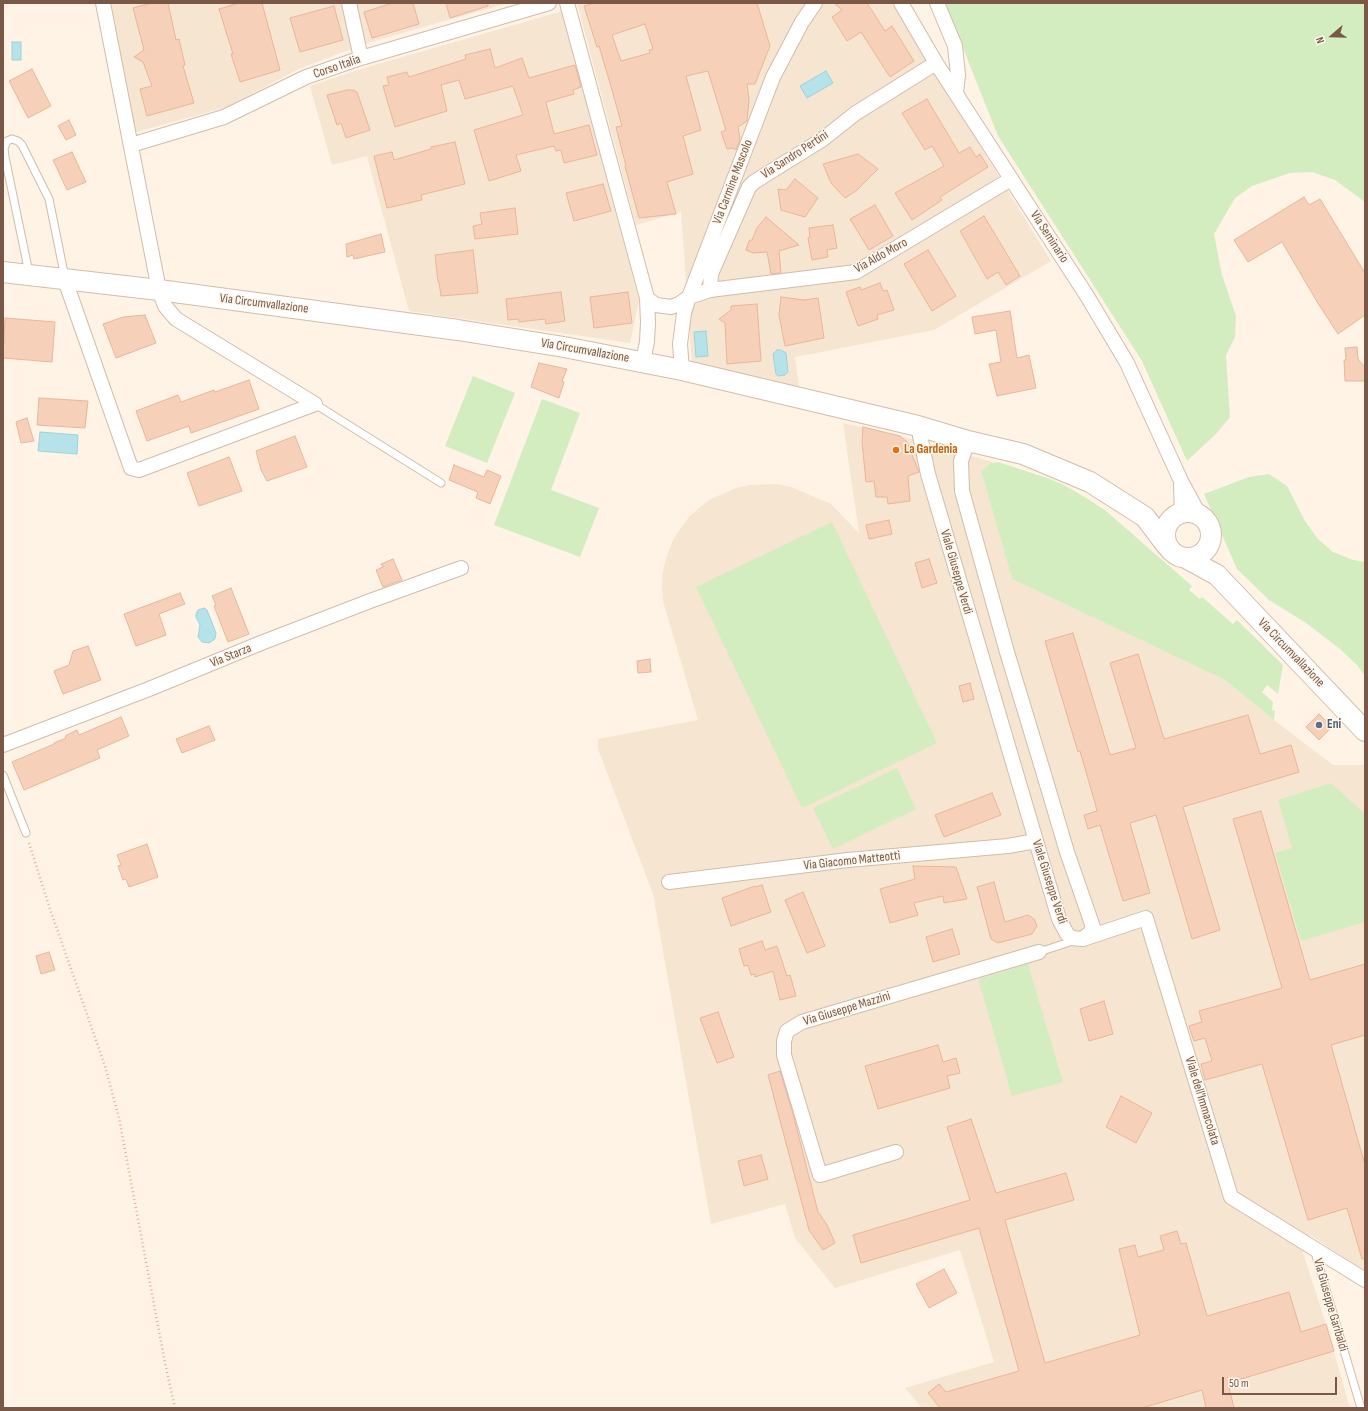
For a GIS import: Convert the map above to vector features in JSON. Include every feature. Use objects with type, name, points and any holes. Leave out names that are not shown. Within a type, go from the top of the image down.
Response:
[{"type":"street","points":[[103,3],[158,290],[165,306],[176,319],[315,404]]},
{"type":"street","points":[[348,3],[361,58]]},
{"type":"street","name":"Corso Italia","points":[[131,145],[224,117],[306,77],[361,58],[548,3]]},
{"type":"street","points":[[567,3],[647,298],[647,335],[644,361]]},
{"type":"street","name":"Via Carmine Mascolo","points":[[682,370],[680,344],[684,313],[689,297],[773,78],[802,22],[815,3]]},
{"type":"street","name":"Via Seminario","points":[[901,3],[936,63],[1087,296],[1127,363],[1181,481],[1185,516]]},
{"type":"street","points":[[937,3],[955,46],[958,75],[956,93]]},
{"type":"street","name":"Via Sandro Pertini","points":[[710,290],[711,274],[749,187],[754,182],[822,139],[856,113],[936,63]]},
{"type":"street","name":"Via Aldo Moro","points":[[647,298],[656,305],[671,307],[679,304],[689,297],[710,290],[856,272],[1011,179]]},
{"type":"street","name":"Via Circumvallazione","points":[[3,272],[158,290],[458,330],[644,361],[918,426],[968,441],[1023,454],[1090,482],[1144,517],[1167,546]]},
{"type":"street","points":[[65,280],[131,468],[139,470],[315,404]]},
{"type":"street","name":"Viale Giuseppe Verdi","points":[[918,426],[928,474],[1059,919],[1067,934],[1072,938],[1082,939],[1090,933],[1093,927],[1067,852],[1040,764],[962,491],[962,461],[968,441]]},
{"type":"street","points":[[1185,516],[1168,524],[1165,531],[1167,546],[1172,552],[1178,556],[1193,558],[1200,555],[1210,542]]},
{"type":"street","points":[[1144,517],[1185,516],[1206,521],[1211,535],[1210,542],[1217,575]]},
{"type":"street","name":"Via Circumvallazione","points":[[1186,558],[1217,575],[1365,731]]},
{"type":"street","name":"Via Starza","points":[[3,745],[149,689],[319,621],[461,568]]},
{"type":"street","name":"Via Giacomo Matteotti","points":[[669,882],[848,860],[1008,846],[1036,841]]},
{"type":"street","name":"Viale dell'Immacolata","points":[[1082,939],[1146,918],[1231,1197],[1365,1280]]},
{"type":"street","name":"Via Giuseppe Mazzini","points":[[896,1152],[820,1175],[784,1055],[784,1041],[787,1030],[802,1022],[1039,952]]},
{"type":"lane","points":[[29,275],[5,156],[4,148],[7,141],[12,139],[18,140],[22,145],[49,199],[65,280]]},
{"type":"lane","points":[[315,404],[441,483]]},
{"type":"lane","points":[[3,775],[26,833]]},
{"type":"lane","name":"Via Giuseppe Mazzini","points":[[1039,952],[1082,939]]},
{"type":"lane","name":"Via Giuseppe Garibaldi","points":[[1313,1247],[1361,1408]]},
{"type":"path","points":[[26,833],[49,906],[105,1066],[119,1118],[162,1348],[175,1408]]},
{"type":"shaded area","points":[[109,3],[508,3],[364,44],[299,69],[227,107],[133,133]]},
{"type":"shaded area","points":[[577,3],[892,3],[1051,261],[934,330],[795,357],[799,387],[692,362],[681,212],[636,225]]},
{"type":"shaded area","points":[[563,11],[639,300],[630,343],[409,311],[367,156],[332,165],[310,86],[364,68]]},
{"type":"shaded area","points":[[843,423],[900,436],[993,462],[981,471],[1012,579],[1225,680],[1333,765],[1365,765],[1365,1271],[1310,1235],[1303,1253],[1326,1324],[1350,1408],[922,1408],[905,1388],[994,1362],[960,1250],[835,1288],[795,1238],[785,1204],[711,1224],[653,894],[598,749],[598,739],[698,720],[663,601],[662,586],[663,571],[672,542],[689,517],[700,507],[711,499],[736,488],[750,485],[777,484],[791,487],[831,504],[859,533]]},
{"type":"green space","points":[[945,3],[1365,3],[1365,202],[1335,180],[1312,172],[1290,173],[1252,186],[1235,198],[1214,234],[1222,275],[1236,316],[1235,337],[1226,355],[1230,417],[1217,433],[1187,461],[1142,361],[998,136]]},
{"type":"green space","points":[[473,376],[515,393],[487,463],[445,446]]},
{"type":"green space","points":[[542,399],[580,413],[551,490],[599,508],[580,557],[494,525]]},
{"type":"green space","points":[[998,462],[1050,479],[1064,485],[1088,499],[1106,511],[1192,586],[1189,590],[1200,599],[1202,597],[1233,624],[1237,620],[1283,665],[1278,694],[1267,685],[1262,692],[1273,702],[1272,710],[1275,711],[1274,720],[1225,680],[1012,579],[981,471],[991,463]]},
{"type":"green space","points":[[1269,474],[1287,486],[1305,521],[1318,539],[1333,552],[1353,560],[1365,562],[1365,676],[1357,665],[1340,649],[1306,623],[1269,600],[1237,569],[1204,494],[1249,477]]},
{"type":"green space","points":[[832,522],[937,743],[802,808],[696,587]]},
{"type":"green space","points":[[897,768],[916,809],[833,849],[813,808]]},
{"type":"green space","points":[[1331,783],[1365,814],[1365,922],[1301,941],[1275,853],[1292,848],[1278,800]]},
{"type":"green space","points":[[1028,964],[1063,1082],[1012,1096],[978,979]]},
{"type":"water","points":[[12,42],[21,42],[21,60],[12,60]]},
{"type":"water","points":[[826,71],[833,83],[807,98],[800,86]]},
{"type":"water","points":[[706,331],[708,356],[696,357],[694,332]]},
{"type":"water","points":[[777,350],[781,350],[786,353],[788,372],[785,375],[778,376],[776,374],[773,354]]},
{"type":"water","points":[[40,432],[78,435],[77,454],[38,451]]},
{"type":"water","points":[[204,608],[207,610],[216,633],[215,639],[209,643],[202,642],[198,637],[200,625],[196,614],[198,610]]},
{"type":"building","points":[[152,3],[168,3],[176,40],[179,39],[185,65],[183,66],[194,103],[147,116],[140,89],[152,86],[143,62],[134,57],[144,50],[133,8]]},
{"type":"building","points":[[239,3],[262,3],[280,70],[240,82],[219,9]]},
{"type":"building","points":[[393,3],[413,3],[419,24],[372,38],[364,12]]},
{"type":"building","points":[[446,3],[488,3],[488,6],[450,18]]},
{"type":"building","points":[[594,3],[757,3],[770,46],[755,84],[747,84],[749,100],[747,121],[738,127],[740,140],[736,150],[733,148],[727,149],[721,132],[726,130],[708,71],[686,76],[701,130],[683,136],[693,174],[667,182],[676,214],[639,218],[616,127],[622,126],[599,46],[597,47],[584,6]],"holes":[[[645,24],[653,49],[649,50],[650,53],[621,61],[612,35]]]},
{"type":"building","points":[[834,3],[867,3],[885,31],[892,26],[914,61],[890,77],[861,32],[847,41],[832,17],[842,10]]},
{"type":"building","points":[[334,6],[343,40],[300,52],[290,18]]},
{"type":"building","points":[[490,49],[495,68],[522,58],[529,78],[575,65],[581,87],[573,90],[574,94],[546,102],[554,134],[589,125],[597,155],[564,163],[561,150],[556,151],[554,146],[516,155],[521,171],[489,181],[474,130],[523,115],[513,86],[465,99],[459,80],[441,85],[447,111],[395,127],[383,86],[389,85],[387,77],[407,72],[409,77],[466,59],[465,55]]},
{"type":"building","points":[[32,69],[51,106],[28,118],[9,81]]},
{"type":"building","points":[[347,90],[357,92],[370,130],[346,138],[341,123],[337,125],[327,95]]},
{"type":"building","points":[[927,99],[959,153],[970,147],[976,157],[980,154],[988,167],[940,197],[942,200],[912,220],[895,193],[944,166],[932,146],[925,150],[902,113]]},
{"type":"building","points":[[69,120],[76,135],[66,140],[58,126]]},
{"type":"building","points":[[455,142],[465,184],[421,195],[422,200],[387,208],[374,156],[392,152],[394,160],[431,149],[431,147]]},
{"type":"building","points":[[72,152],[86,182],[67,190],[53,160]]},
{"type":"building","points":[[858,154],[878,169],[856,191],[845,198],[831,183],[823,164]]},
{"type":"building","points":[[795,179],[818,198],[805,217],[781,210],[778,189],[786,190]]},
{"type":"building","points":[[603,184],[611,211],[574,221],[566,193]]},
{"type":"building","points":[[1304,197],[1309,205],[1320,199],[1365,273],[1365,315],[1338,334],[1282,242],[1248,262],[1234,240]]},
{"type":"building","points":[[875,205],[893,236],[869,250],[850,219]]},
{"type":"building","points":[[515,208],[518,234],[475,239],[473,226],[482,224],[480,213]]},
{"type":"building","points":[[984,216],[1020,276],[1006,285],[998,272],[987,279],[960,231]]},
{"type":"building","points":[[766,217],[799,245],[779,251],[781,273],[771,274],[767,252],[753,253],[746,250],[749,241],[752,240],[757,228]]},
{"type":"building","points":[[833,225],[837,248],[827,250],[828,257],[812,260],[808,238],[810,237],[809,228]]},
{"type":"building","points":[[381,234],[385,252],[354,259],[353,255],[347,257],[346,244]]},
{"type":"building","points":[[473,250],[478,293],[441,296],[435,255]]},
{"type":"building","points":[[928,250],[956,296],[932,311],[904,264]]},
{"type":"building","points":[[880,283],[883,291],[887,290],[894,310],[877,315],[878,319],[858,326],[846,292],[860,287],[861,290]]},
{"type":"building","points":[[561,292],[565,321],[546,324],[545,319],[519,322],[518,319],[508,320],[506,299]]},
{"type":"building","points":[[628,292],[632,323],[594,328],[590,297]]},
{"type":"building","points":[[781,297],[804,300],[818,298],[824,338],[785,346],[779,315]]},
{"type":"building","points":[[757,304],[761,361],[727,364],[725,323],[719,319],[731,310],[731,306]]},
{"type":"building","points":[[1010,311],[1017,358],[1029,355],[1036,388],[997,396],[989,364],[1001,362],[996,330],[975,334],[972,317]]},
{"type":"building","points":[[145,315],[156,343],[116,358],[103,324],[123,317]]},
{"type":"building","points":[[5,318],[55,322],[52,362],[3,358]]},
{"type":"building","points":[[1357,347],[1358,359],[1365,367],[1365,381],[1345,381],[1345,348]]},
{"type":"building","points":[[539,363],[567,369],[562,381],[564,382],[559,398],[531,387]]},
{"type":"building","points":[[249,380],[259,409],[191,433],[189,426],[147,441],[136,411],[178,395],[181,402],[214,390],[215,392]]},
{"type":"building","points":[[39,398],[88,401],[85,428],[37,425]]},
{"type":"building","points":[[27,418],[34,441],[21,443],[16,422]]},
{"type":"building","points":[[863,427],[900,436],[907,442],[919,472],[908,476],[910,501],[888,504],[887,497],[876,497],[874,481],[866,482],[862,442]]},
{"type":"building","points":[[295,436],[307,467],[267,481],[261,470],[256,451]]},
{"type":"building","points":[[229,457],[242,491],[199,506],[187,473]]},
{"type":"building","points":[[454,465],[484,477],[487,470],[501,476],[490,504],[476,498],[478,492],[449,480]]},
{"type":"building","points":[[889,520],[892,534],[869,539],[866,525]]},
{"type":"building","points":[[393,559],[402,580],[383,587],[376,570],[383,567],[381,564]]},
{"type":"building","points":[[929,559],[937,583],[922,588],[915,563]]},
{"type":"building","points":[[231,588],[249,634],[228,642],[214,606],[216,605],[212,596]]},
{"type":"building","points":[[180,593],[185,604],[159,614],[166,635],[136,646],[124,614]]},
{"type":"building","points":[[1073,633],[1110,755],[1136,748],[1110,663],[1138,654],[1164,739],[1248,715],[1260,754],[1291,745],[1299,772],[1183,807],[1220,930],[1192,939],[1156,815],[1130,823],[1150,893],[1123,901],[1100,825],[1088,829],[1084,815],[1097,811],[1080,751],[1078,752],[1045,641]]},
{"type":"building","points":[[88,646],[101,680],[63,694],[54,671],[69,665],[73,651]]},
{"type":"building","points":[[650,659],[651,672],[638,673],[637,661]]},
{"type":"building","points":[[970,683],[974,699],[963,702],[959,686]]},
{"type":"building","points":[[1319,714],[1332,727],[1319,740],[1306,727]]},
{"type":"building","points":[[121,717],[129,736],[97,750],[100,758],[24,790],[12,762],[54,744],[77,730],[79,735]]},
{"type":"building","points":[[209,726],[215,740],[182,753],[176,739]]},
{"type":"building","points":[[992,793],[1001,815],[944,837],[935,815]]},
{"type":"building","points":[[1261,811],[1310,980],[1365,964],[1365,1035],[1331,1045],[1365,1165],[1365,1258],[1362,1259],[1347,1208],[1308,1220],[1262,1064],[1205,1080],[1201,1064],[1212,1061],[1205,1038],[1194,1041],[1189,1026],[1202,1022],[1199,1011],[1282,988],[1233,819]]},
{"type":"building","points":[[147,844],[158,877],[129,887],[126,879],[123,880],[118,866],[121,865],[117,855]]},
{"type":"building","points":[[913,866],[956,867],[967,899],[944,903],[943,896],[914,903],[918,915],[890,923],[880,889],[915,879]]},
{"type":"building","points":[[994,882],[1005,922],[1028,915],[1034,919],[1037,926],[1032,934],[998,943],[991,939],[977,887]]},
{"type":"building","points":[[762,885],[771,912],[731,926],[722,898],[755,886]]},
{"type":"building","points":[[803,892],[825,946],[807,953],[785,900]]},
{"type":"building","points":[[952,929],[960,954],[933,962],[926,937]]},
{"type":"building","points":[[762,941],[765,950],[777,946],[787,976],[790,975],[796,996],[780,1000],[773,971],[755,977],[755,974],[751,975],[748,965],[744,966],[739,949]]},
{"type":"building","points":[[49,952],[55,970],[41,974],[36,956]]},
{"type":"building","points":[[1104,1001],[1113,1034],[1089,1041],[1080,1009]]},
{"type":"building","points":[[718,1012],[734,1057],[717,1063],[700,1018]]},
{"type":"building","points":[[938,1045],[943,1062],[956,1058],[960,1073],[947,1076],[950,1088],[878,1109],[865,1066]]},
{"type":"building","points":[[780,1071],[792,1110],[818,1212],[827,1225],[835,1243],[823,1250],[809,1230],[768,1075]]},
{"type":"building","points":[[1121,1096],[1152,1113],[1136,1143],[1106,1127]]},
{"type":"building","points":[[971,1119],[996,1193],[1066,1173],[1074,1200],[1005,1220],[1045,1363],[1140,1335],[1119,1249],[1135,1245],[1138,1257],[1164,1250],[1160,1236],[1177,1231],[1181,1244],[1186,1243],[1207,1316],[1289,1292],[1301,1332],[1326,1324],[1334,1351],[1228,1383],[1234,1408],[1206,1408],[1202,1390],[1142,1408],[940,1408],[928,1393],[939,1384],[946,1392],[1019,1371],[979,1228],[861,1263],[853,1235],[970,1200],[947,1127]]},
{"type":"building","points":[[761,1155],[768,1179],[744,1186],[738,1161]]},
{"type":"building","points":[[944,1269],[957,1293],[929,1308],[916,1284]]},
{"type":"place","name":"La Gardenia","points":[[896,450]]},
{"type":"place","name":"Eni","points":[[1319,725]]}]
